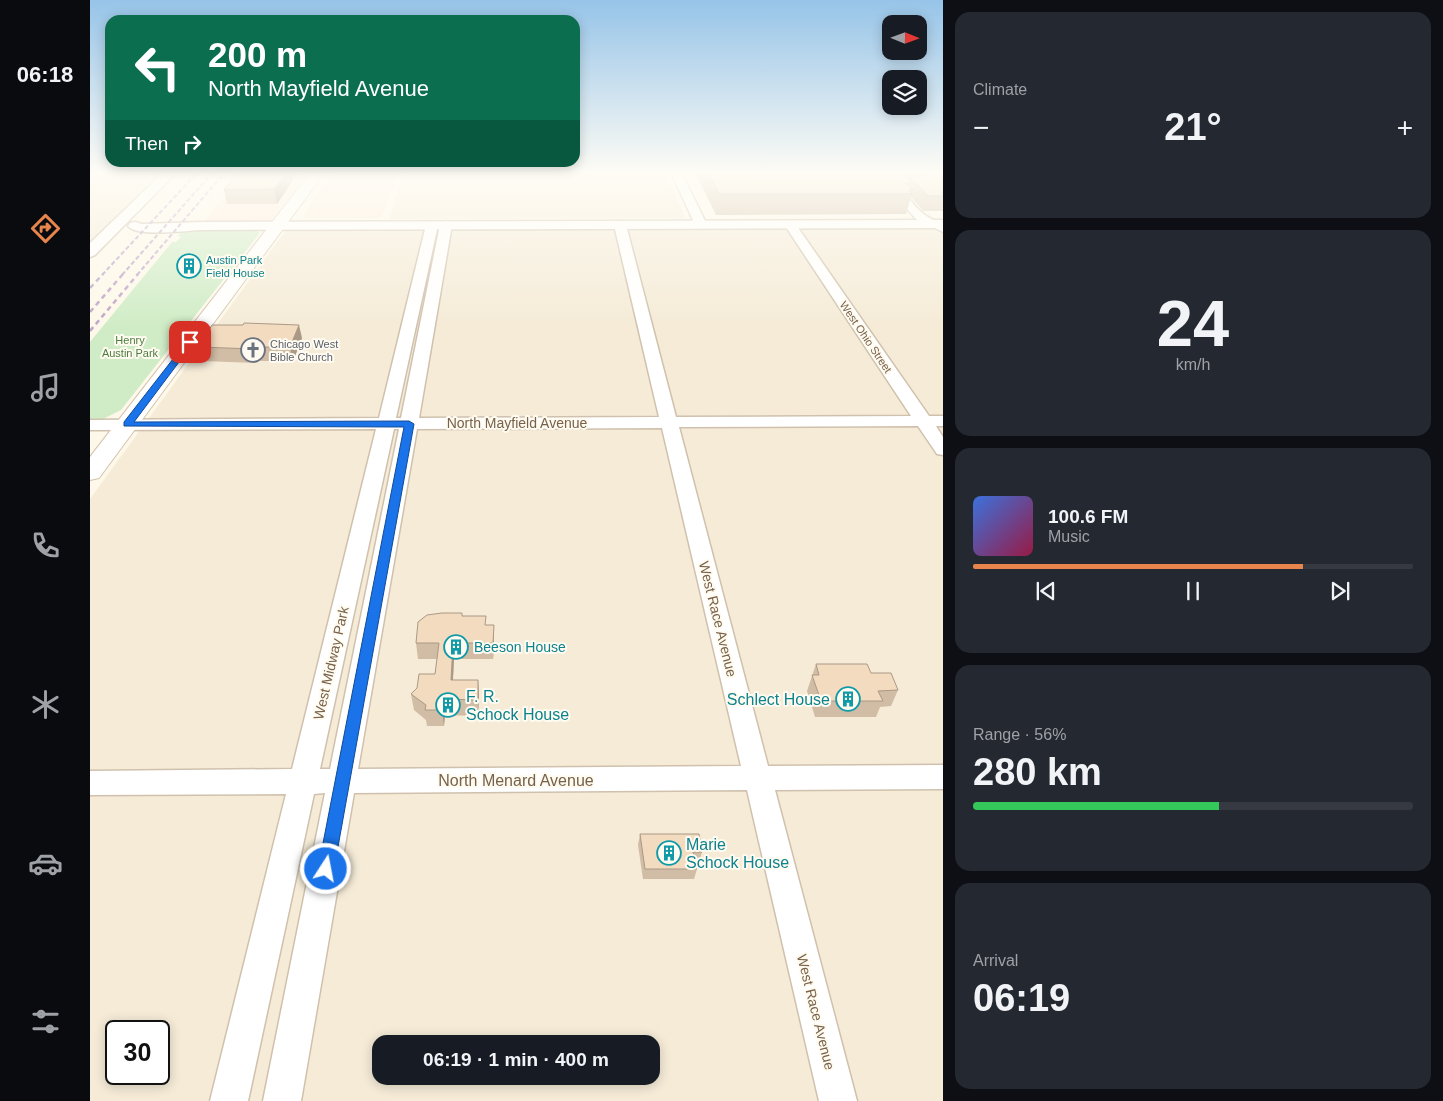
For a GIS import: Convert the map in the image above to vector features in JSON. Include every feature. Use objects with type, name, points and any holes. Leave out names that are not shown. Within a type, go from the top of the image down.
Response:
[{"type":"main road","points":[[90,473],[279,223]]},
{"type":"street","points":[[90,252],[118,223]]},
{"type":"street","name":"West Ohio Street","points":[[790,224],[943,450]]},
{"type":"street","points":[[97,226],[184,228],[201,226],[439,225],[941,225]]},
{"type":"street","name":"West Midway Park","points":[[229,1101],[303,781],[398,424],[439,225]]},
{"type":"street","name":"West Midway Park","points":[[282,1101],[342,781],[398,424],[439,225]]},
{"type":"street","name":"West Race Avenue","points":[[620,225],[838,1101]]},
{"type":"street","name":"North Mayfield Avenue","points":[[90,425],[943,421]]},
{"type":"street","name":"North Menard Avenue","points":[[90,783],[943,777]]},
{"type":"shaded area","points":[[90,223],[109,223],[90,242]]},
{"type":"shaded area","points":[[943,229],[943,1101],[90,1101],[90,499],[286,230]]},
{"type":"green space","name":"Henry Austin Park","points":[[180,230],[247,230],[260,233],[121,410],[103,419],[90,419],[90,342],[172,242],[176,242],[181,237],[178,236],[181,232]]},
{"type":"building","points":[[244,323],[299,325],[290,347],[254,347],[253,349],[199,347],[212,325],[243,325]]},
{"type":"building","points":[[462,613],[462,616],[486,616],[485,625],[494,625],[493,643],[453,643],[451,680],[478,680],[478,700],[444,699],[442,710],[425,710],[426,705],[411,694],[417,688],[419,674],[435,674],[439,643],[416,643],[418,622],[427,615]]},
{"type":"building","points":[[816,664],[867,664],[871,673],[891,673],[898,690],[878,691],[883,701],[821,701],[812,675],[819,675]]},
{"type":"building","name":"Marie Schock House","points":[[640,834],[699,834],[702,852],[693,852],[697,869],[645,869]]},
{"type":"railway","points":[[102,275],[150,223]]},
{"type":"railway","points":[[122,275],[168,223]]},
{"type":"railway","points":[[137,275],[181,223]]},
{"type":"railway","points":[[90,288],[103,274]]},
{"type":"railway","points":[[90,312],[123,274]]},
{"type":"railway","points":[[90,331],[138,274]]},
{"type":"place","name":"Austin Park Field House","points":[[189,266]]},
{"type":"place","name":"Chicago West Bible Church","points":[[253,350]]},
{"type":"place","name":"Beeson House","points":[[456,647]]},
{"type":"place","name":"Schlect House","points":[[848,699]]},
{"type":"place","name":"F. R. Schock House","points":[[448,705]]},
{"type":"place","name":"Marie Schock House","points":[[669,853]]},
{"type":"route","points":[[190,342],[127,424],[409,424],[326,869]]}]
